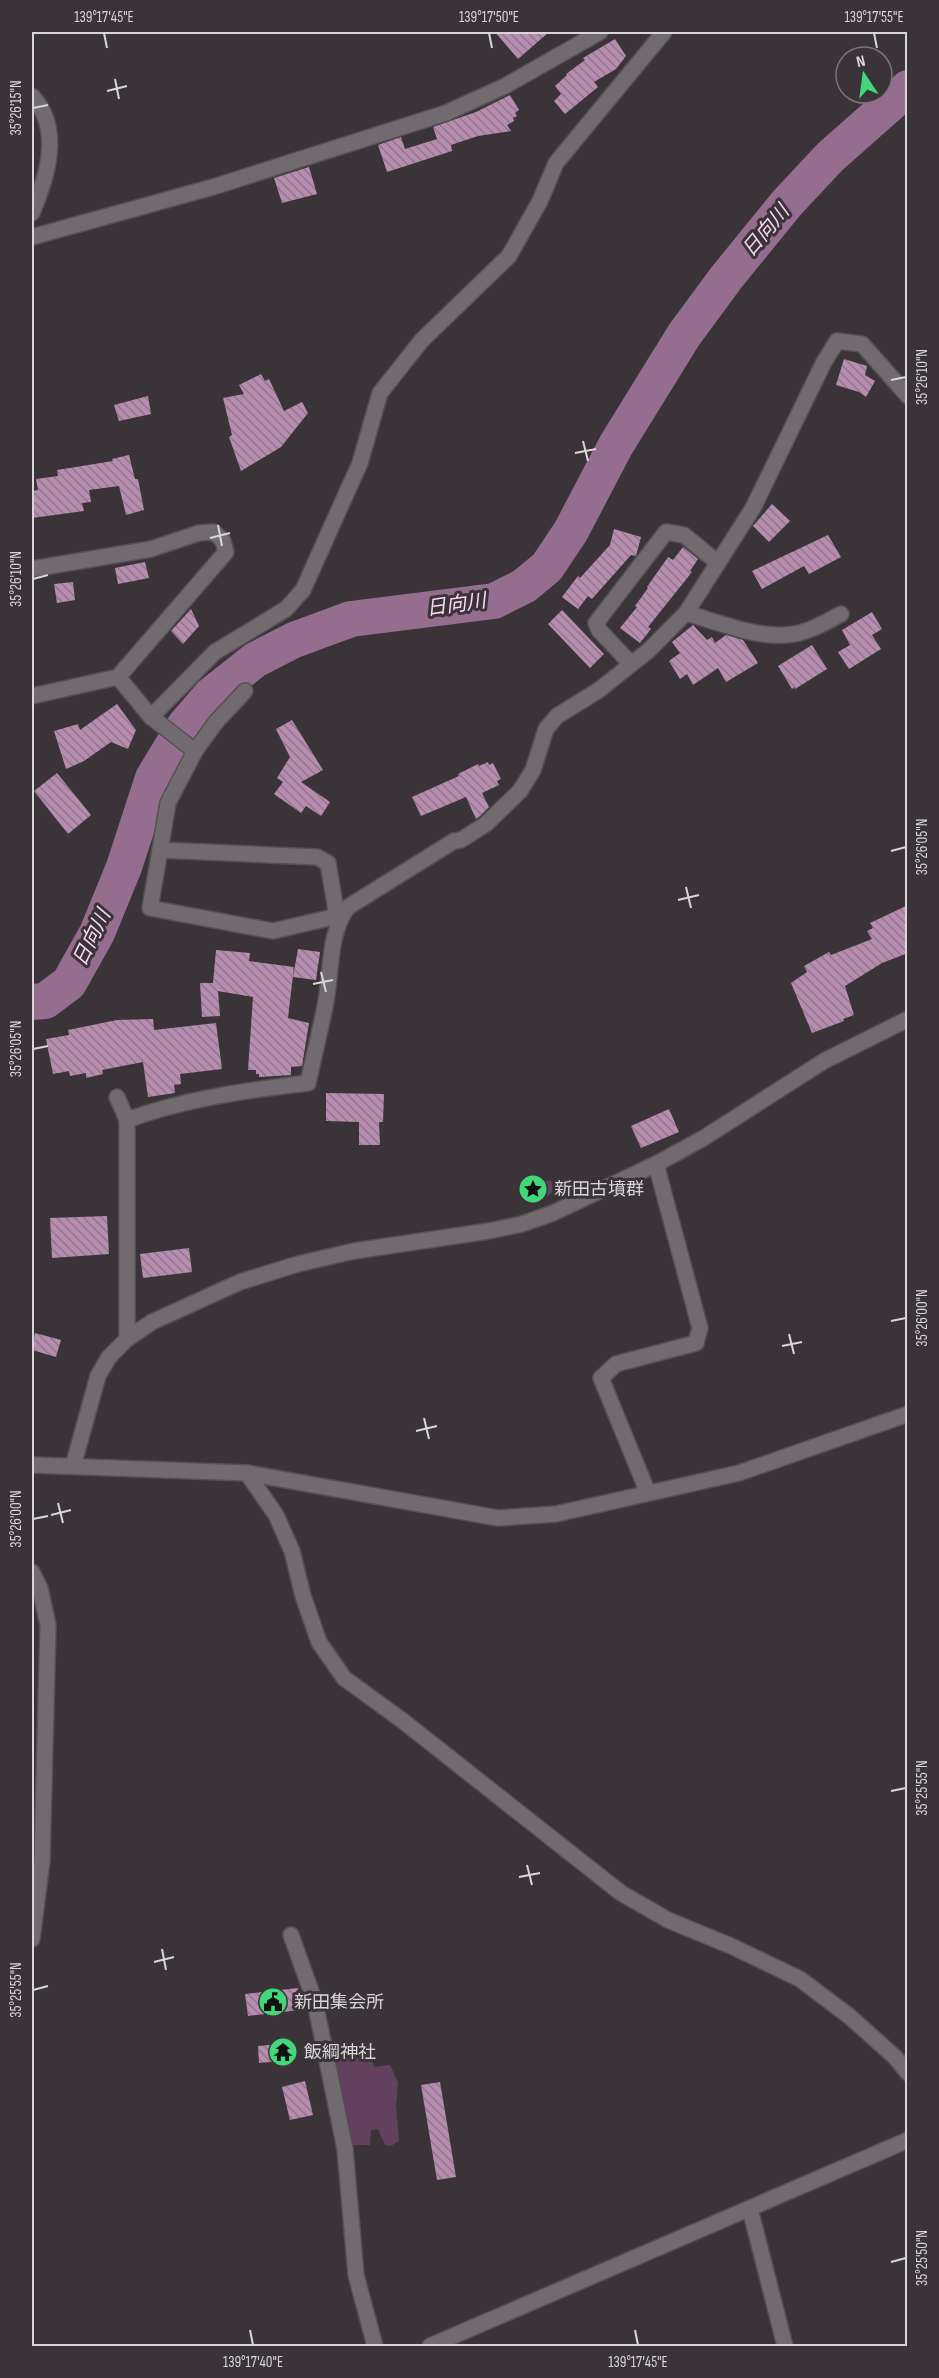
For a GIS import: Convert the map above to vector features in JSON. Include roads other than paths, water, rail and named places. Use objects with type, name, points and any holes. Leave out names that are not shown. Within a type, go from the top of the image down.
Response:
[{"type":"street","points":[[32,237],[213,187],[446,113],[505,86],[600,32]]},
{"type":"street","points":[[154,719],[215,652],[286,609],[303,590],[360,463],[380,393],[422,340],[509,256],[540,201],[555,163],[664,32]]},
{"type":"street","points":[[32,96],[38,103],[46,121],[51,141],[49,163],[32,213]]},
{"type":"street","points":[[127,1120],[237,1092],[308,1083],[326,1000],[335,929],[340,916],[348,908],[454,841],[469,835],[498,814],[520,790],[533,770],[546,729],[557,716],[599,690],[648,651],[686,613],[753,508],[824,362],[837,341],[862,344],[908,396]]},
{"type":"street","points":[[32,569],[151,549],[199,534],[214,532],[223,541],[226,552],[118,677],[32,696]]},
{"type":"street","points":[[631,664],[598,630],[596,623],[666,532],[684,535],[718,563]]},
{"type":"street","points":[[686,613],[773,636],[809,630],[841,614]]},
{"type":"street","points":[[118,677],[154,719],[192,749]]},
{"type":"street","points":[[245,691],[192,749],[168,803],[150,908],[273,930],[340,916]]},
{"type":"street","points":[[160,850],[317,857],[328,863],[340,916]]},
{"type":"street","points":[[73,1466],[98,1376],[109,1357],[127,1339],[152,1322],[240,1282],[298,1264],[354,1251],[522,1224],[553,1213],[656,1164],[702,1139],[824,1061],[908,1019]]},
{"type":"street","points":[[117,1097],[127,1120],[127,1339]]},
{"type":"street","points":[[648,1492],[601,1378],[616,1364],[696,1343],[700,1328],[656,1164]]},
{"type":"street","points":[[32,1465],[247,1473],[498,1518],[556,1514],[739,1473],[908,1413]]},
{"type":"street","points":[[247,1473],[276,1515],[292,1551],[303,1596],[320,1642],[344,1678],[403,1721],[621,1893],[668,1920],[731,1946],[800,1979],[827,1997],[849,2016],[895,2057],[908,2073]]},
{"type":"street","points":[[32,1572],[40,1588],[48,1625],[42,1861],[32,1939]]},
{"type":"street","points":[[291,1935],[315,2002],[342,2137],[356,2276],[375,2346]]},
{"type":"street","points":[[430,2346],[908,2140]]},
{"type":"street","points":[[750,2209],[785,2346]]},
{"type":"waterway","name":"日向川","points":[[32,1002],[45,1001],[69,983],[97,933],[124,867],[153,778],[185,725],[211,695],[255,660],[294,640],[351,619],[494,601],[524,586],[547,567],[571,531],[616,445],[684,335],[726,278],[787,203],[830,157],[908,88]]},
{"type":"place","name":"新田古墳群","points":[[533,1189]]},
{"type":"place","name":"新田集会所","points":[[273,2002]]},
{"type":"place","name":"飯綱神社","points":[[283,2052]]}]
